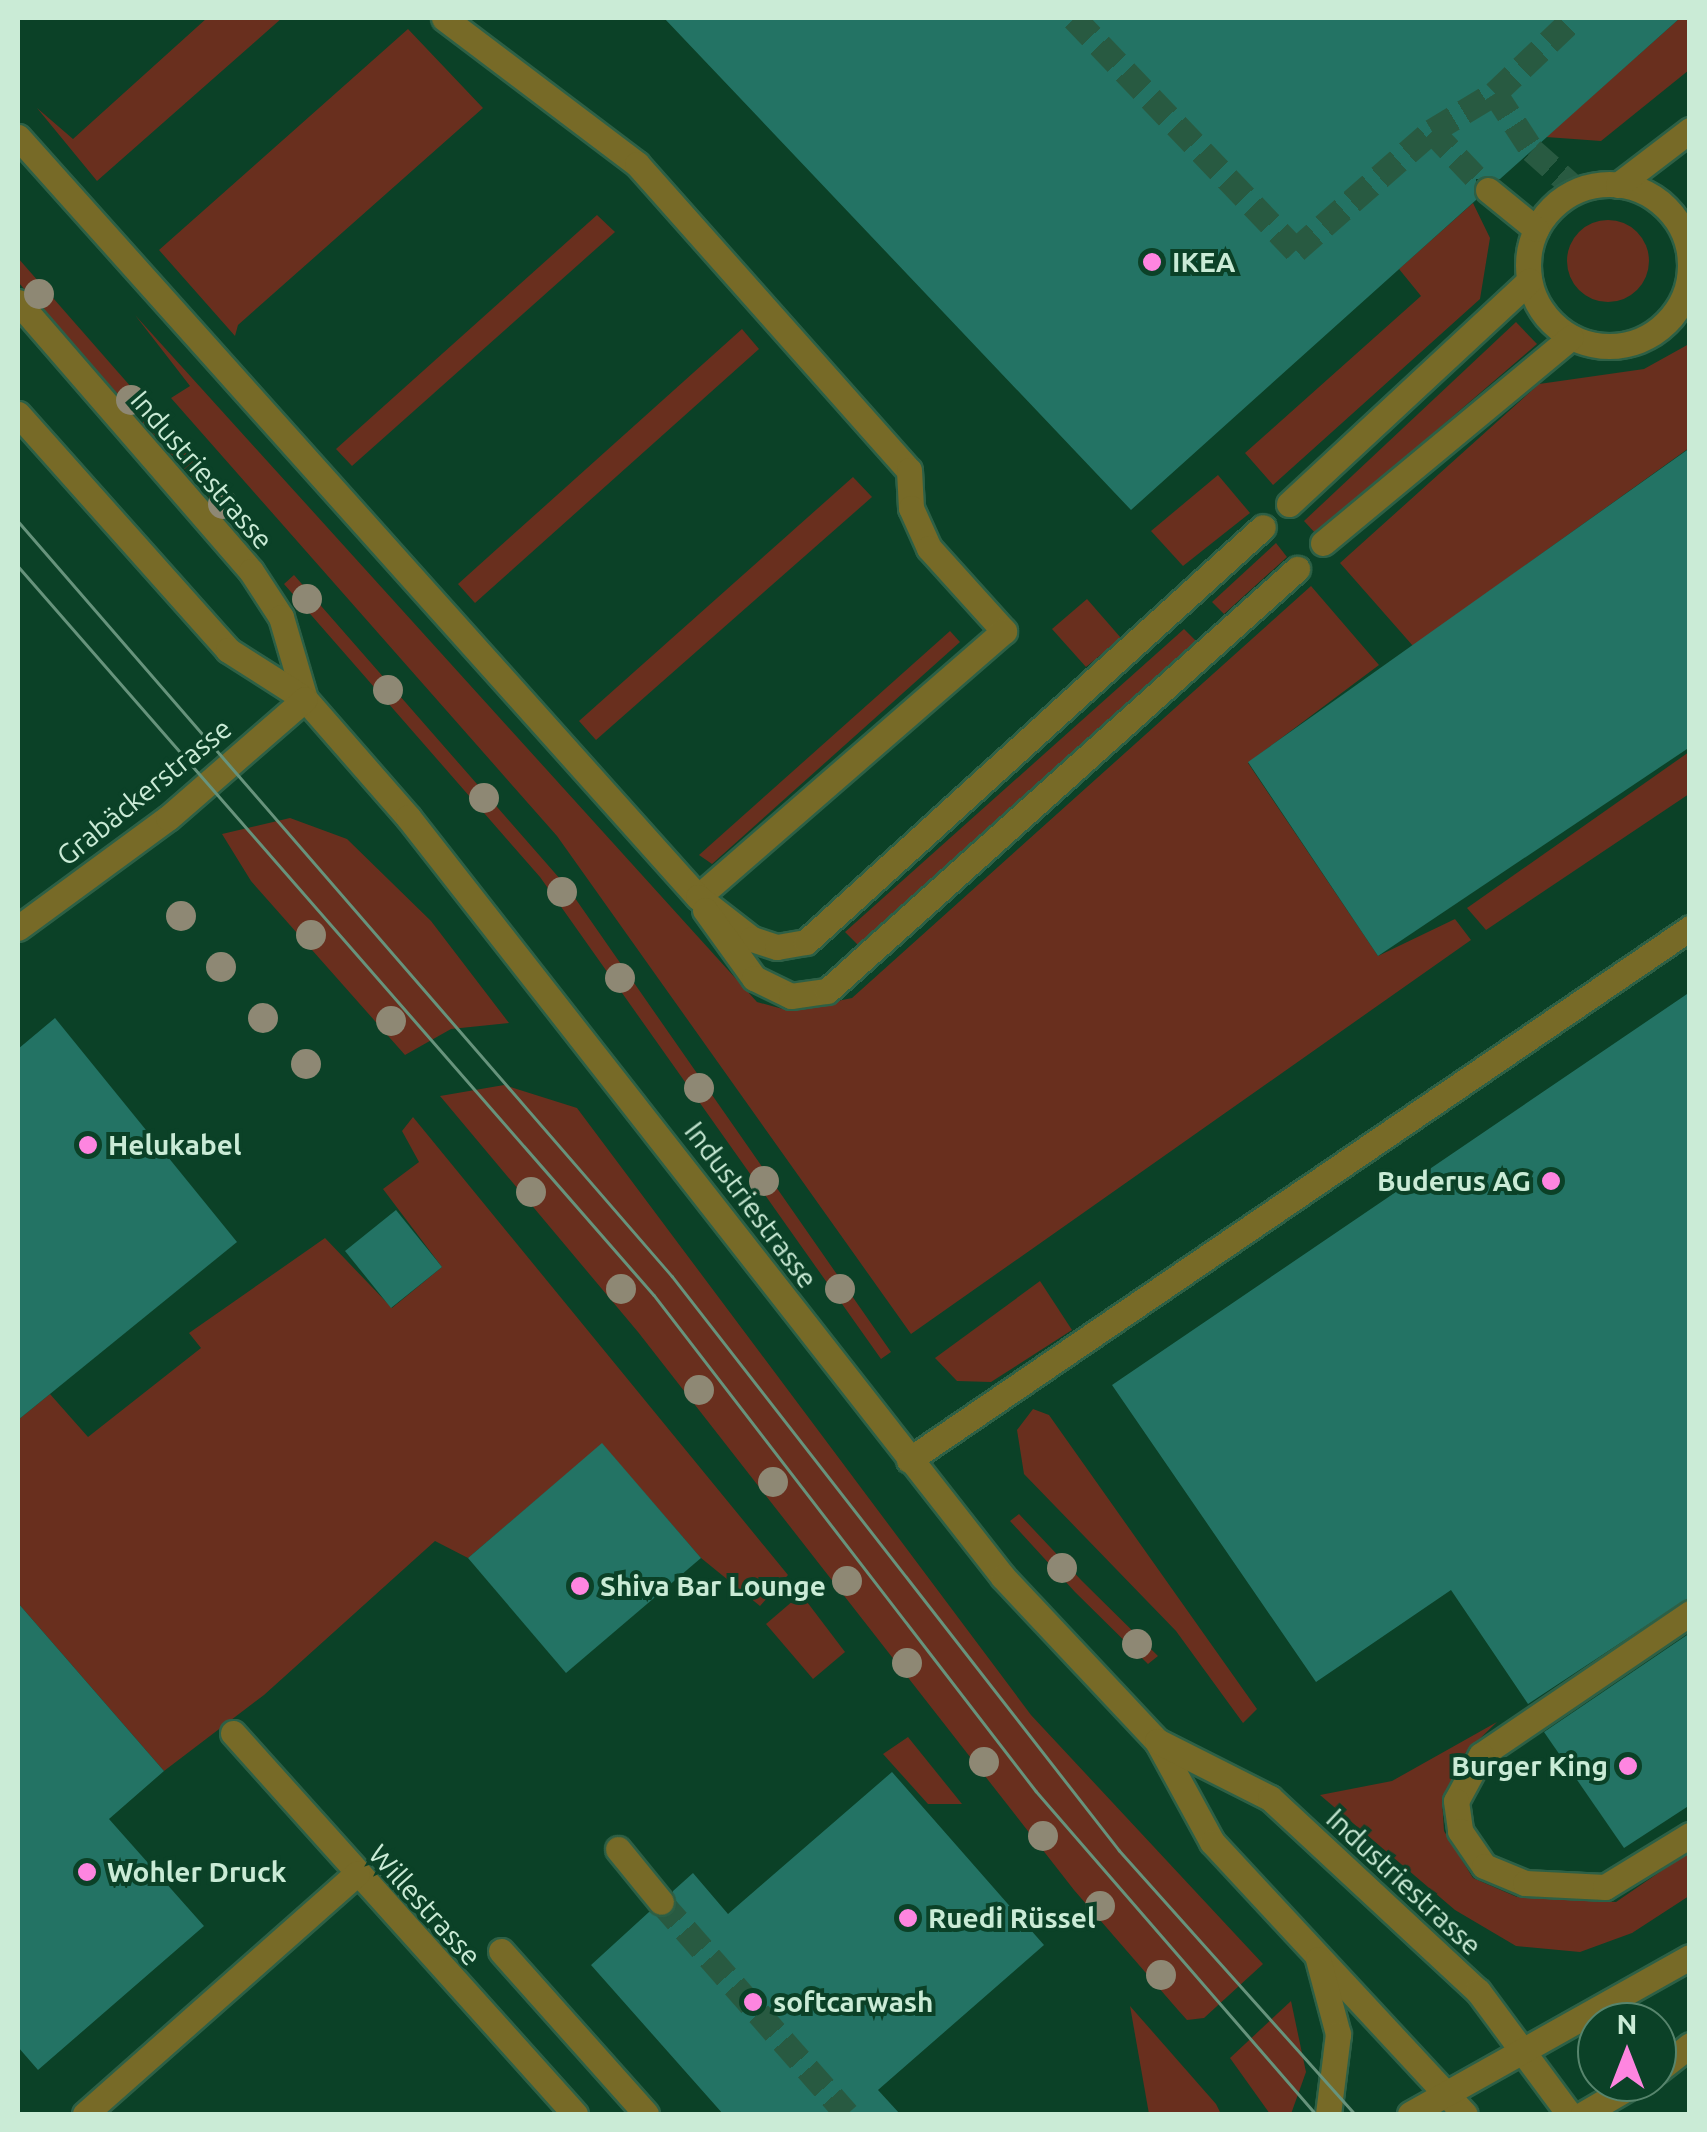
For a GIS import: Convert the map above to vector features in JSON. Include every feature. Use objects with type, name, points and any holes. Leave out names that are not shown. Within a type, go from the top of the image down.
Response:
[{"type":"street","points":[[444,18],[614,140],[909,470],[911,508],[928,548],[1004,630],[698,898]]},
{"type":"street","points":[[1618,185],[1670,212],[1689,250],[1682,301],[1656,330],[1621,346],[1571,337],[1552,323],[1529,280],[1536,229],[1577,190],[1618,185],[1690,130]]},
{"type":"street","points":[[18,137],[698,898],[754,978],[791,996],[827,991],[1297,569]]},
{"type":"street","points":[[1488,190],[1536,229]]},
{"type":"street","points":[[1289,504],[1529,280]]},
{"type":"street","name":"Industriestrasse","points":[[18,302],[251,571],[281,617],[305,698]]},
{"type":"street","points":[[1323,543],[1571,337]]},
{"type":"street","name":"Industriestrasse","points":[[18,414],[228,650],[305,698],[598,1050],[908,1460],[1003,1577],[1157,1740],[1212,1842],[1313,1944],[1457,2104]]},
{"type":"street","points":[[698,898],[752,939],[777,947],[806,942],[1262,527]]},
{"type":"street","name":"Grabäckerstrasse","points":[[18,928],[168,818],[305,698]]},
{"type":"street","points":[[908,1460],[1690,928]]},
{"type":"street","points":[[1690,1612],[1481,1755],[1456,1802],[1460,1831],[1484,1866],[1525,1882],[1605,1886],[1690,1835]]},
{"type":"street","name":"Willestrasse","points":[[233,1734],[574,2114]]},
{"type":"street","name":"Industriestrasse","points":[[1157,1740],[1270,1798],[1478,1991],[1569,2114]]},
{"type":"street","points":[[618,1849],[661,1902]]},
{"type":"street","points":[[85,2114],[357,1874]]},
{"type":"street","points":[[1313,1944],[1338,2034],[1328,2114]]},
{"type":"street","points":[[501,1950],[646,2114]]},
{"type":"street","points":[[1410,2114],[1457,2104],[1523,2050],[1690,1957]]},
{"type":"shaded area","points":[[207,18],[282,18],[97,181],[37,108],[73,139]]},
{"type":"shaded area","points":[[1680,18],[1689,18],[1689,70],[1601,141],[1546,137]]},
{"type":"shaded area","points":[[408,29],[483,108],[238,325],[235,336],[159,250]]},
{"type":"shaded area","points":[[1473,203],[1490,238],[1480,299],[1273,485],[1245,453],[1421,296],[1399,269]]},
{"type":"shaded area","points":[[597,215],[615,232],[352,466],[336,449]]},
{"type":"shaded area","points":[[1608,220],[1637,232],[1649,261],[1637,290],[1608,302],[1579,290],[1567,261],[1579,232]]},
{"type":"shaded area","points":[[18,258],[252,525],[243,535],[18,282]]},
{"type":"shaded area","points":[[135,315],[757,1002],[790,1011],[852,998],[1311,586],[1379,665],[1248,763],[1378,956],[1455,919],[1471,940],[911,1334],[557,836],[171,398],[190,386]]},
{"type":"shaded area","points":[[1516,322],[1537,344],[1316,534],[1304,521]]},
{"type":"shaded area","points":[[742,329],[759,349],[475,603],[458,584]]},
{"type":"shaded area","points":[[1689,344],[1689,448],[1413,646],[1340,563],[1539,384],[1644,369]]},
{"type":"shaded area","points":[[1218,475],[1250,513],[1183,566],[1151,531]]},
{"type":"shaded area","points":[[853,477],[872,497],[596,740],[579,721]]},
{"type":"shaded area","points":[[1276,543],[1287,557],[1224,614],[1212,602]]},
{"type":"shaded area","points":[[294,575],[568,888],[891,1352],[881,1359],[540,877],[284,584]]},
{"type":"shaded area","points":[[1087,599],[1121,638],[1086,667],[1052,629]]},
{"type":"shaded area","points":[[1184,629],[1196,641],[858,945],[845,932]]},
{"type":"shaded area","points":[[950,631],[960,642],[712,864],[699,855]]},
{"type":"shaded area","points":[[1689,752],[1689,794],[1486,930],[1467,908]]},
{"type":"shaded area","points":[[290,818],[347,839],[431,921],[509,1023],[451,1029],[405,1055],[251,881],[222,834]]},
{"type":"shaded area","points":[[504,1085],[577,1108],[1031,1715],[1263,1964],[1204,2018],[1187,2020],[1074,1890],[638,1332],[440,1096]]},
{"type":"shaded area","points":[[413,1117],[788,1575],[760,1606],[701,1558],[602,1444],[468,1558],[435,1541],[264,1695],[164,1771],[18,1603],[18,1420],[50,1394],[88,1437],[201,1348],[189,1333],[325,1238],[392,1308],[442,1267],[383,1189],[419,1162],[402,1131]]},
{"type":"shaded area","points":[[1040,1281],[1072,1330],[991,1382],[957,1381],[935,1358]]},
{"type":"shaded area","points":[[1033,1409],[1049,1415],[1257,1709],[1243,1723],[1176,1631],[1024,1474],[1017,1430]]},
{"type":"shaded area","points":[[1019,1514],[1158,1656],[1148,1664],[1075,1592],[1010,1521]]},
{"type":"shaded area","points":[[801,1594],[845,1652],[813,1679],[766,1624]]},
{"type":"shaded area","points":[[1497,1722],[1466,1752],[1442,1799],[1444,1831],[1473,1878],[1517,1897],[1616,1902],[1689,1852],[1689,1896],[1632,1933],[1580,1952],[1516,1946],[1455,1910],[1320,1795],[1392,1781]]},
{"type":"shaded area","points":[[908,1737],[962,1804],[928,1804],[883,1754]]},
{"type":"shaded area","points":[[1291,2001],[1306,2072],[1291,2114],[1270,2114],[1230,2058]]},
{"type":"shaded area","points":[[1130,2006],[1216,2104],[1221,2114],[1149,2114]]},
{"type":"building","name":"IKEA","points":[[664,18],[1680,18],[1500,179],[1476,179],[1476,200],[1131,510]]},
{"type":"building","points":[[1690,448],[1690,747],[1378,956],[1248,762]]},
{"type":"building","name":"Buderus AG","points":[[1690,992],[1690,1597],[1528,1704],[1451,1590],[1316,1682],[1112,1385]]},
{"type":"building","name":"Helukabel","points":[[55,1018],[237,1242],[18,1420],[18,1049]]},
{"type":"building","points":[[396,1210],[442,1267],[391,1308],[345,1251]]},
{"type":"building","name":"Shiva Bar Lounge","points":[[602,1443],[701,1558],[566,1673],[468,1558]]},
{"type":"building","name":"Wohler Druck","points":[[18,1603],[164,1771],[109,1819],[204,1926],[38,2070],[18,2047]]},
{"type":"building","name":"Burger King","points":[[1690,1633],[1690,1805],[1624,1848],[1544,1732]]},
{"type":"building","points":[[892,1772],[1044,1945],[878,2090],[900,2114],[723,2114],[591,1965],[649,1912],[672,1914],[673,1891],[693,1873],[728,1914]]},
{"type":"tunnel","points":[[1074,18],[1296,250],[1432,131],[1495,93],[1574,18]]},
{"type":"tunnel","points":[[1495,93],[1532,150],[1577,190]]},
{"type":"tunnel","points":[[1432,131],[1488,190]]},
{"type":"tunnel","points":[[661,1902],[847,2114]]},
{"type":"tram line","points":[[18,521],[672,1276],[1119,1850],[1355,2114]]},
{"type":"tram line","points":[[18,566],[654,1295],[1036,1791],[1316,2114]]},
{"type":"place","name":"IKEA","points":[[1152,262]]},
{"type":"place","name":"Helukabel","points":[[88,1145]]},
{"type":"place","name":"Buderus AG","points":[[1551,1181]]},
{"type":"place","name":"Shiva Bar Lounge","points":[[580,1586]]},
{"type":"place","name":"Burger King","points":[[1628,1766]]},
{"type":"place","name":"Wohler Druck","points":[[87,1872]]},
{"type":"place","name":"Ruedi Rüssel","points":[[908,1918]]},
{"type":"place","name":"softcarwash","points":[[753,2002]]}]
